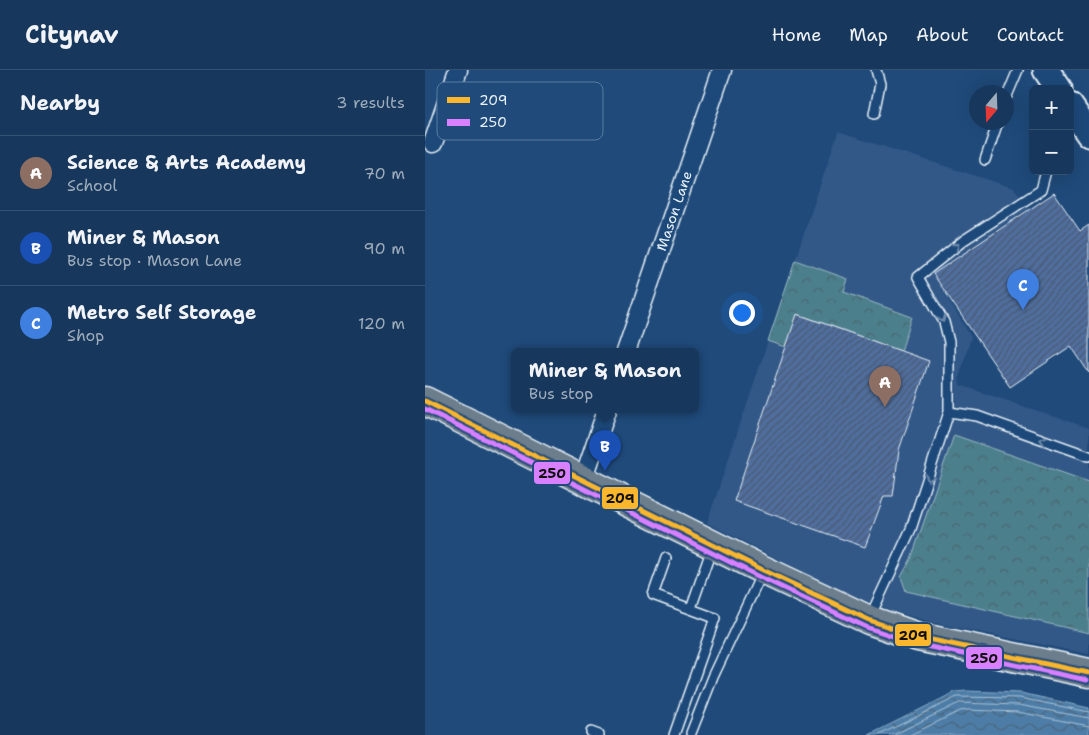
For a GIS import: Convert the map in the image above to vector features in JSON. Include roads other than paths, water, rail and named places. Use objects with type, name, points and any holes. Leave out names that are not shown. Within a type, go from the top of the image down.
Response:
[{"type":"main road","points":[[1046,70],[1056,85]]},
{"type":"main road","points":[[1074,112],[1089,134]]},
{"type":"main road","points":[[425,401],[713,546],[869,620],[927,639],[1089,673]]},
{"type":"street","points":[[454,82],[458,70]]},
{"type":"street","name":"Mason Lane","points":[[627,348],[722,70]]},
{"type":"street","points":[[433,143],[437,131]]},
{"type":"street","points":[[583,480],[606,413]]},
{"type":"lane","points":[[874,114],[880,84],[876,70]]},
{"type":"lane","points":[[1010,85],[1014,72]]},
{"type":"lane","points":[[985,160],[994,130]]},
{"type":"lane","points":[[869,620],[911,529],[949,412],[949,342],[944,322],[918,277],[964,240],[1041,190],[1045,175]]},
{"type":"lane","points":[[949,412],[977,416],[1089,456]]},
{"type":"lane","points":[[691,608],[713,546]]},
{"type":"lane","points":[[666,558],[653,595],[715,618],[674,735]]},
{"type":"lane","points":[[691,733],[713,677],[763,570]]},
{"type":"water","points":[[955,692],[1021,693],[1089,708],[1089,735],[869,735]]},
{"type":"place","name":"Metro Self Storage","points":[[1023,310]]},
{"type":"place","name":"Science & Arts Academy","points":[[885,407]]},
{"type":"place","name":"Miner & Mason","points":[[605,471]]}]
